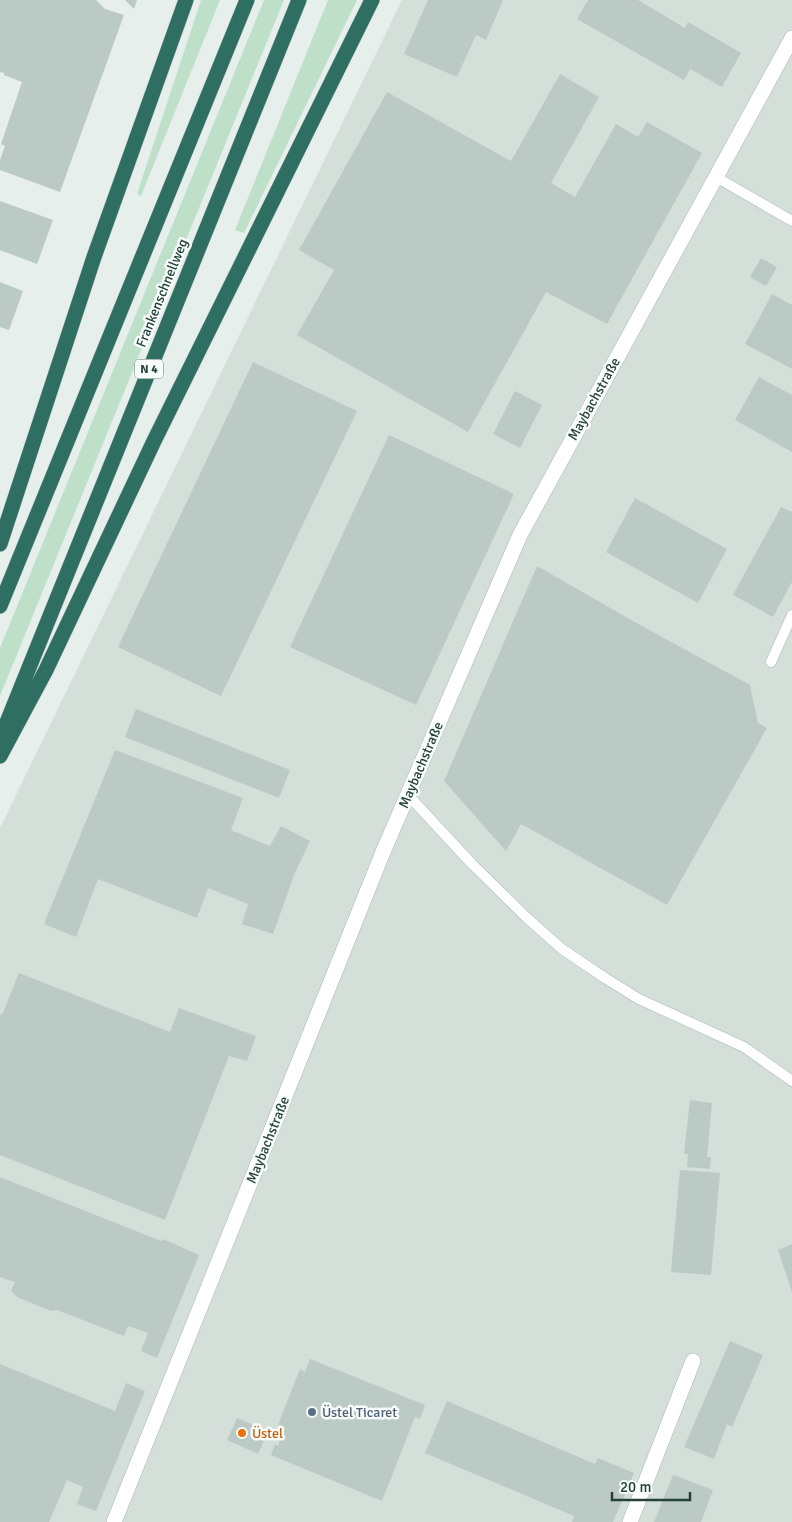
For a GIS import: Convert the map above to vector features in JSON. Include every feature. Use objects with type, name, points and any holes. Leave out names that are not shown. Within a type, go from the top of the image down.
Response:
[{"type":"highway","points":[[0,544],[94,257],[186,0]]},
{"type":"highway","points":[[0,606],[247,0]]},
{"type":"highway","name":"Frankenschnellweg","points":[[0,738],[299,0]]},
{"type":"highway","points":[[0,756],[46,670],[154,441],[372,0]]},
{"type":"street","name":"Maybachstraße","points":[[114,1522],[379,862],[520,535],[792,38]]},
{"type":"street","points":[[630,1522],[693,1360]]},
{"type":"lane","points":[[716,177],[792,221]]},
{"type":"lane","points":[[771,662],[792,615]]},
{"type":"lane","points":[[408,795],[472,864],[562,949],[639,999],[744,1047],[792,1081]]},
{"type":"shaded area","points":[[402,0],[792,0],[792,1522],[0,1522],[0,828]]},
{"type":"green space","points":[[201,0],[220,0],[141,196],[137,194]]},
{"type":"green space","points":[[264,0],[284,0],[0,696],[0,648]]},
{"type":"green space","points":[[328,0],[357,0],[244,233],[235,230]]},
{"type":"building","points":[[0,0],[96,0],[105,9],[124,15],[60,192],[0,170],[0,160],[5,146],[1,144],[22,82],[0,72]]},
{"type":"building","points":[[125,0],[137,0],[134,9]]},
{"type":"building","points":[[428,0],[503,0],[486,40],[476,35],[457,77],[404,54]]},
{"type":"building","points":[[588,0],[638,0],[685,28],[688,22],[741,53],[722,87],[690,69],[684,80],[577,19]]},
{"type":"building","points":[[560,74],[599,97],[551,183],[575,197],[616,124],[638,137],[647,122],[702,153],[607,324],[546,292],[468,432],[297,335],[334,270],[299,250],[387,92],[511,161]]},
{"type":"building","points":[[0,201],[53,220],[37,264],[0,250]]},
{"type":"building","points":[[761,258],[777,267],[766,286],[750,277]]},
{"type":"building","points":[[0,282],[23,291],[9,330],[0,327]]},
{"type":"building","points":[[772,294],[792,305],[792,369],[745,344]]},
{"type":"building","points":[[253,362],[357,411],[221,696],[118,647]]},
{"type":"building","points":[[759,377],[792,395],[792,452],[735,420]]},
{"type":"building","points":[[515,391],[542,405],[520,448],[493,434]]},
{"type":"building","points":[[389,435],[514,494],[416,705],[290,647]]},
{"type":"building","points":[[635,498],[727,549],[698,603],[606,552]]},
{"type":"building","points":[[781,507],[792,512],[792,582],[773,617],[733,595]]},
{"type":"building","points":[[537,566],[750,685],[758,723],[767,728],[667,905],[521,824],[506,851],[444,781]]},
{"type":"building","points":[[136,709],[290,770],[279,798],[125,737]]},
{"type":"building","points":[[115,750],[243,798],[231,830],[270,846],[281,826],[310,841],[294,875],[273,934],[242,924],[248,904],[208,888],[197,918],[98,879],[76,937],[44,924]]},
{"type":"building","points":[[19,973],[170,1032],[179,1008],[256,1036],[247,1061],[229,1056],[165,1220],[0,1155],[0,1014],[2,1015]]},
{"type":"building","points":[[690,1100],[712,1103],[707,1157],[711,1157],[710,1169],[687,1167],[688,1154],[684,1154]]},
{"type":"building","points":[[680,1170],[720,1173],[711,1275],[671,1272]]},
{"type":"building","points":[[0,1177],[161,1241],[163,1239],[199,1255],[157,1358],[141,1351],[148,1333],[128,1326],[124,1336],[57,1310],[51,1311],[17,1297],[11,1291],[15,1282],[0,1277]]},
{"type":"building","points":[[792,1244],[792,1292],[778,1250]]},
{"type":"building","points":[[730,1341],[763,1355],[732,1427],[727,1424],[714,1459],[684,1447]]},
{"type":"building","points":[[310,1359],[425,1405],[420,1419],[415,1417],[382,1501],[271,1455],[275,1444],[278,1446],[285,1428],[278,1425],[300,1369],[305,1372]]},
{"type":"building","points":[[0,1364],[115,1411],[126,1383],[145,1391],[96,1511],[77,1504],[83,1487],[67,1480],[49,1522],[0,1522]]},
{"type":"building","points":[[447,1401],[595,1464],[598,1458],[634,1473],[613,1522],[572,1522],[574,1516],[425,1453]]},
{"type":"building","points":[[237,1418],[268,1431],[258,1454],[227,1440]]},
{"type":"building","points":[[673,1475],[713,1490],[701,1522],[654,1522]]},
{"type":"place","name":"Üstel Ticaret","points":[[312,1412]]},
{"type":"place","name":"Üstel","points":[[242,1433]]}]
